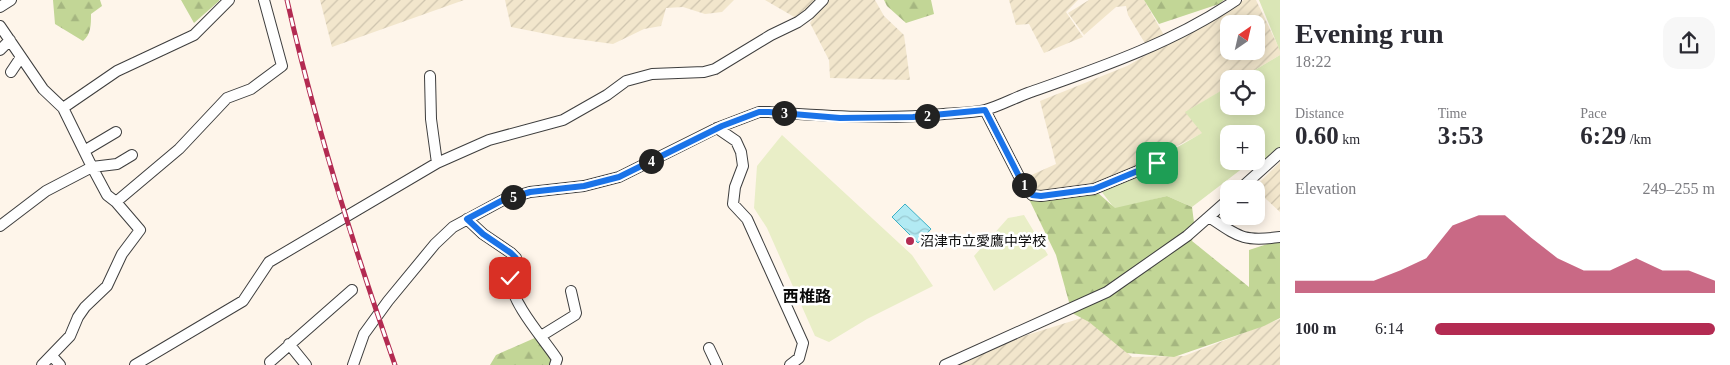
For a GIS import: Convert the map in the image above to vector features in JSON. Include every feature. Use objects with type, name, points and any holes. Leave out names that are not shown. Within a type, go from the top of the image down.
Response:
[{"type":"street","points":[[0,7],[11,0]]},
{"type":"street","points":[[63,108],[117,71],[194,34],[229,0]]},
{"type":"street","points":[[116,202],[179,149],[227,98],[251,89],[282,66],[264,0]]},
{"type":"street","points":[[135,365],[243,301],[269,262],[437,163],[489,140],[563,120],[607,96],[626,81],[652,74],[704,72],[714,69],[771,35],[798,22],[823,0]]},
{"type":"street","points":[[353,365],[364,334],[388,301],[435,244],[452,227],[503,200],[530,192],[584,186],[619,177],[717,128],[759,112],[840,118],[904,117],[985,110],[1076,77],[1168,38],[1236,0]]},
{"type":"street","points":[[0,26],[43,89],[63,108],[107,195],[116,202],[140,230],[122,254],[107,286],[85,307],[78,317],[70,336],[42,365]]},
{"type":"street","points":[[0,50],[10,40]]},
{"type":"street","points":[[11,72],[21,57]]},
{"type":"street","points":[[430,76],[431,119],[437,163]]},
{"type":"street","points":[[985,110],[1025,188],[1032,195],[1041,196],[1094,189],[1157,163]]},
{"type":"street","points":[[717,128],[736,141],[741,152],[743,166],[735,187],[733,204],[747,219],[803,343],[800,358],[790,365]]},
{"type":"street","points":[[84,151],[116,132]]},
{"type":"street","points":[[1250,180],[1280,153]]},
{"type":"street","points":[[0,226],[46,191],[92,167],[117,164],[132,155]]},
{"type":"street","points":[[945,365],[1107,292],[1181,241],[1220,207]]},
{"type":"street","points":[[1209,217],[1237,236],[1256,240],[1280,237]]},
{"type":"street","points":[[467,219],[483,234],[516,258],[510,278],[514,294],[557,359],[555,365]]},
{"type":"street","points":[[270,362],[352,290]]},
{"type":"street","points":[[541,336],[575,316],[572,291]]},
{"type":"street","points":[[289,344],[306,365]]},
{"type":"street","points":[[710,348],[717,365]]},
{"type":"street","points":[[52,356],[60,365]]},
{"type":"shaded area","points":[[320,0],[464,0],[332,47]]},
{"type":"shaded area","points":[[505,0],[734,0],[722,12],[705,14],[683,7],[666,8],[661,26],[644,29],[613,44],[511,27]]},
{"type":"shaded area","points":[[765,0],[823,0],[796,18]]},
{"type":"shaded area","points":[[826,0],[875,0],[884,16],[904,35],[910,80],[830,78],[829,60],[810,23]]},
{"type":"shaded area","points":[[1009,0],[1078,0],[1066,12],[1083,37],[1044,53],[1029,24],[1016,25]]},
{"type":"shaded area","points":[[1089,0],[1144,0],[1165,37],[1146,45],[1128,15],[1126,6],[1116,7],[1084,35],[1068,13]]},
{"type":"shaded area","points":[[1244,0],[1256,0],[1263,15],[1220,15],[1220,60],[1265,60],[1265,19],[1280,50],[1280,55],[1255,70],[1220,70],[1220,91],[1186,112],[1203,133],[1111,179],[1090,187],[1039,192],[1030,187],[1027,177],[1056,164],[1040,101],[1127,66]]},
{"type":"shaded area","points":[[1280,162],[1280,212],[1265,198],[1265,180],[1262,180]]},
{"type":"shaded area","points":[[1088,316],[1132,357],[1184,356],[1280,319],[1280,365],[957,365],[1024,336]]},
{"type":"green space","points":[[53,0],[100,0],[102,6],[91,14],[91,26],[83,41],[55,24]]},
{"type":"green space","points":[[181,0],[219,0],[219,1],[194,23]]},
{"type":"green space","points":[[884,0],[931,0],[934,14],[906,23],[887,6]]},
{"type":"green space","points":[[1144,0],[1224,0],[1219,4],[1159,24]]},
{"type":"green space","points":[[1259,0],[1280,0],[1280,51]]},
{"type":"green space","points":[[1280,55],[1280,154],[1265,163],[1265,125],[1220,125],[1220,170],[1240,170],[1227,180],[1220,180],[1220,186],[1192,207],[1167,196],[1115,209],[1101,191],[1202,133],[1185,112],[1220,91],[1220,115],[1265,115],[1265,70],[1255,70]]},
{"type":"green space","points":[[782,135],[912,255],[933,286],[867,319],[829,342],[815,336],[767,228],[754,208],[757,166]]},
{"type":"green space","points":[[1098,193],[1115,208],[1167,196],[1192,207],[1195,230],[1192,241],[1249,287],[1249,250],[1280,240],[1280,318],[1264,326],[1174,357],[1127,353],[1089,322],[1072,313],[1056,255],[1027,195]]},
{"type":"green space","points":[[1024,215],[1048,255],[994,291],[974,256],[1008,218]]},
{"type":"green space","points":[[537,337],[552,361],[550,365],[490,365],[496,355]]},
{"type":"water","points":[[905,204],[931,229],[918,243],[892,217]]},
{"type":"railway","points":[[287,0],[322,138],[364,275],[395,365]]},
{"type":"place","name":"沼津市立愛鷹中学校","points":[[910,241]]},
{"type":"district","name":"西椎路","points":[[807,296]]},
{"type":"route","points":[[510,278],[516,258],[483,234],[467,219],[503,200],[530,192],[550,188],[584,186],[619,177],[717,128],[759,112],[840,118],[913,117],[985,110],[1025,188],[1032,195],[1041,196],[1094,189],[1157,163]]}]
